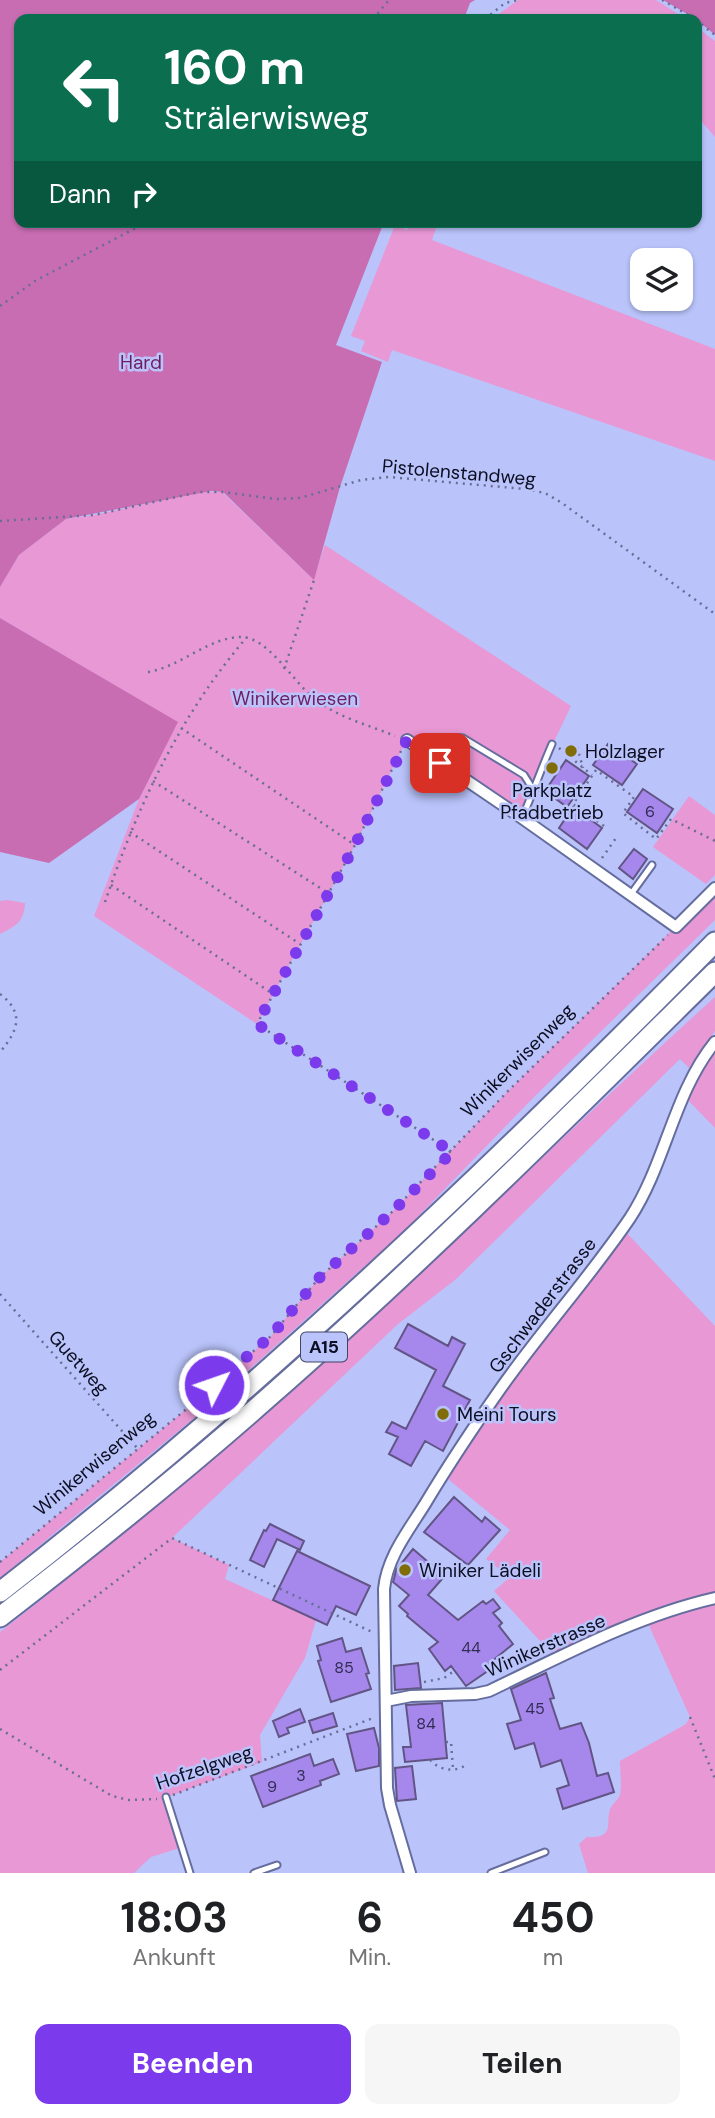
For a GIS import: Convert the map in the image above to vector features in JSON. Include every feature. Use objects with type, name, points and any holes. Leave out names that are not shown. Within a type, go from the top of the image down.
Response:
[{"type":"highway","name":"A15","points":[[0,1592],[108,1507],[360,1286],[715,942]]},
{"type":"highway","name":"A15","points":[[0,1618],[131,1516],[271,1396],[509,1174],[715,972]]},
{"type":"street","points":[[407,740],[676,927],[715,888]]},
{"type":"street","name":"Gschwaderstrasse","points":[[411,1873],[387,1788],[385,1577],[392,1559],[443,1475],[501,1388],[629,1219],[651,1180],[694,1072],[715,1041]]},
{"type":"street","name":"Winikerstrasse","points":[[386,1707],[411,1696],[489,1691],[646,1619],[679,1606],[715,1598]]},
{"type":"lane","points":[[440,763],[450,741],[463,738],[524,775],[534,791]]},
{"type":"lane","points":[[522,818],[552,744]]},
{"type":"lane","points":[[630,895],[652,865]]},
{"type":"lane","points":[[166,1797],[190,1873]]},
{"type":"lane","points":[[491,1873],[545,1852]]},
{"type":"lane","points":[[254,1873],[276,1865]]},
{"type":"path","points":[[377,14],[388,0]]},
{"type":"path","points":[[491,14],[505,3],[518,0]]},
{"type":"path","points":[[663,0],[686,14]]},
{"type":"path","points":[[0,306],[35,281],[136,228]]},
{"type":"path","name":"Pistolenstandweg","points":[[0,522],[94,515],[199,492],[276,499],[300,498],[374,478],[526,488],[545,493],[562,502],[715,614]]},
{"type":"path","points":[[284,669],[313,580]]},
{"type":"path","points":[[105,902],[130,832],[181,728],[247,637]]},
{"type":"path","points":[[148,672],[175,664],[226,640],[247,637],[259,642],[307,693],[327,708],[407,740],[355,845],[257,1024],[452,1152]]},
{"type":"path","points":[[181,728],[355,845]]},
{"type":"path","points":[[552,744],[592,775]]},
{"type":"path","points":[[578,747],[583,768]]},
{"type":"path","points":[[604,826],[573,804],[596,770],[634,797],[623,813],[656,839],[671,819],[715,841]]},
{"type":"path","points":[[153,781],[328,893]]},
{"type":"path","points":[[130,832],[300,944]]},
{"type":"path","points":[[594,870],[617,838]]},
{"type":"path","points":[[111,885],[273,994]]},
{"type":"path","name":"Winikerwisenweg","points":[[0,1562],[271,1336],[319,1278],[391,1213],[509,1090],[676,927]]},
{"type":"path","points":[[0,995],[11,1004],[16,1017],[14,1033],[0,1052]]},
{"type":"path","name":"Guetweg","points":[[0,1294],[138,1449]]},
{"type":"path","points":[[0,1670],[172,1538],[385,1638]]},
{"type":"path","points":[[425,1682],[444,1678],[454,1671]]},
{"type":"path","name":"Hofzelgweg","points":[[0,1729],[112,1796],[145,1801],[166,1797],[262,1762],[386,1707]]},
{"type":"path","points":[[690,1717],[715,1779]]},
{"type":"path","points":[[446,1742],[451,1742],[453,1769]]},
{"type":"path","points":[[430,1759],[442,1769],[466,1765]]},
{"type":"green space","name":"Hard","points":[[0,0],[475,0],[470,3],[466,14],[14,14],[14,228],[382,228],[336,345],[382,362],[340,487],[314,580],[223,492],[211,491],[66,519],[19,555],[0,587]]},
{"type":"green space","points":[[518,0],[656,0],[678,14],[499,14]]},
{"type":"green space","points":[[663,0],[715,0],[715,35],[702,24],[702,14],[687,14]]},
{"type":"green space","points":[[702,31],[715,41],[715,137],[702,122]]},
{"type":"green space","points":[[394,228],[436,228],[432,240],[715,349],[715,461],[392,350],[388,362],[361,351],[365,341],[351,336]]},
{"type":"green space","name":"Winikerwiesen","points":[[199,492],[222,492],[313,579],[325,545],[571,706],[537,777],[522,818],[406,741],[355,845],[257,1024],[94,916],[139,799],[177,722],[0,618],[0,587],[19,555],[66,519]]},
{"type":"green space","points":[[0,618],[178,722],[139,799],[49,863],[0,852]]},
{"type":"green space","points":[[689,796],[715,815],[715,875],[706,884],[653,847]]},
{"type":"green space","points":[[715,888],[715,920],[536,1095],[405,1230],[205,1409],[0,1578],[0,1562],[271,1336],[319,1278],[391,1213],[509,1090]]},
{"type":"green space","points":[[0,901],[25,903],[23,915],[18,923],[0,934]]},
{"type":"green space","points":[[715,997],[715,1031],[689,1068],[680,1059],[455,1280],[398,1324],[172,1538],[229,1565],[225,1579],[316,1620],[305,1658],[260,1735],[262,1762],[170,1796],[186,1846],[151,1857],[134,1873],[0,1873],[0,1632],[136,1523],[313,1372]]},
{"type":"green space","points":[[715,1051],[715,1128],[683,1095],[698,1078]]},
{"type":"green space","points":[[622,1228],[715,1326],[715,1873],[588,1873],[579,1844],[587,1837],[606,1833],[608,1829],[610,1809],[620,1795],[620,1761],[686,1724],[690,1717],[646,1619],[557,1659],[494,1591],[510,1577],[486,1559],[510,1530],[443,1475]]},
{"type":"building","points":[[608,744],[637,764],[622,785],[593,765]]},
{"type":"building","points":[[566,760],[589,776],[567,807],[545,791]]},
{"type":"building","points":[[643,789],[673,809],[657,833],[627,812]]},
{"type":"building","points":[[573,807],[602,828],[587,849],[559,828]]},
{"type":"building","points":[[634,849],[647,859],[633,879],[619,868]]},
{"type":"building","points":[[408,1324],[448,1346],[452,1337],[465,1344],[443,1386],[470,1400],[443,1451],[425,1441],[411,1466],[389,1454],[398,1437],[386,1432],[392,1422],[406,1429],[436,1370],[395,1348]]},
{"type":"building","points":[[454,1497],[482,1522],[485,1517],[500,1530],[468,1565],[424,1532]]},
{"type":"building","points":[[270,1524],[304,1541],[300,1550],[277,1539],[264,1567],[250,1560],[264,1530],[266,1531]]},
{"type":"building","points":[[413,1549],[434,1567],[431,1570],[442,1579],[428,1595],[458,1620],[483,1601],[486,1604],[493,1599],[500,1608],[493,1613],[502,1623],[499,1626],[513,1644],[491,1662],[495,1666],[466,1686],[451,1666],[445,1671],[429,1649],[438,1642],[399,1606],[409,1595],[393,1582],[396,1570]]},
{"type":"building","points":[[297,1551],[370,1586],[356,1615],[336,1606],[327,1625],[273,1600]]},
{"type":"building","points":[[342,1638],[346,1652],[361,1648],[371,1689],[331,1702],[318,1661],[321,1660],[317,1646]]},
{"type":"building","points":[[418,1663],[421,1688],[395,1690],[394,1666]]},
{"type":"building","points":[[546,1673],[554,1698],[550,1699],[560,1729],[581,1723],[597,1776],[608,1773],[614,1792],[563,1809],[557,1789],[569,1785],[561,1760],[541,1767],[534,1743],[515,1749],[507,1724],[521,1720],[511,1689]]},
{"type":"building","points":[[442,1703],[447,1758],[405,1762],[403,1747],[411,1747],[406,1705]]},
{"type":"building","points":[[300,1709],[305,1722],[287,1728],[289,1733],[279,1737],[273,1721]]},
{"type":"building","points":[[333,1713],[337,1726],[313,1733],[309,1721]]},
{"type":"building","points":[[374,1728],[379,1748],[379,1766],[356,1771],[347,1734]]},
{"type":"building","points":[[310,1754],[314,1766],[333,1759],[339,1774],[320,1781],[321,1785],[263,1807],[251,1776]]},
{"type":"building","points":[[412,1766],[416,1799],[397,1801],[395,1768]]},
{"type":"place","name":"Holzlager","points":[[571,751]]},
{"type":"place","name":"Parkplatz Pfadbetrieb","points":[[552,768]]},
{"type":"place","name":"Meini Tours","points":[[443,1414]]},
{"type":"place","name":"Winiker Lädeli","points":[[405,1570]]},
{"type":"route","points":[[214,1385],[271,1336],[319,1278],[391,1213],[452,1152],[257,1024],[355,845],[407,740],[440,763]]}]
